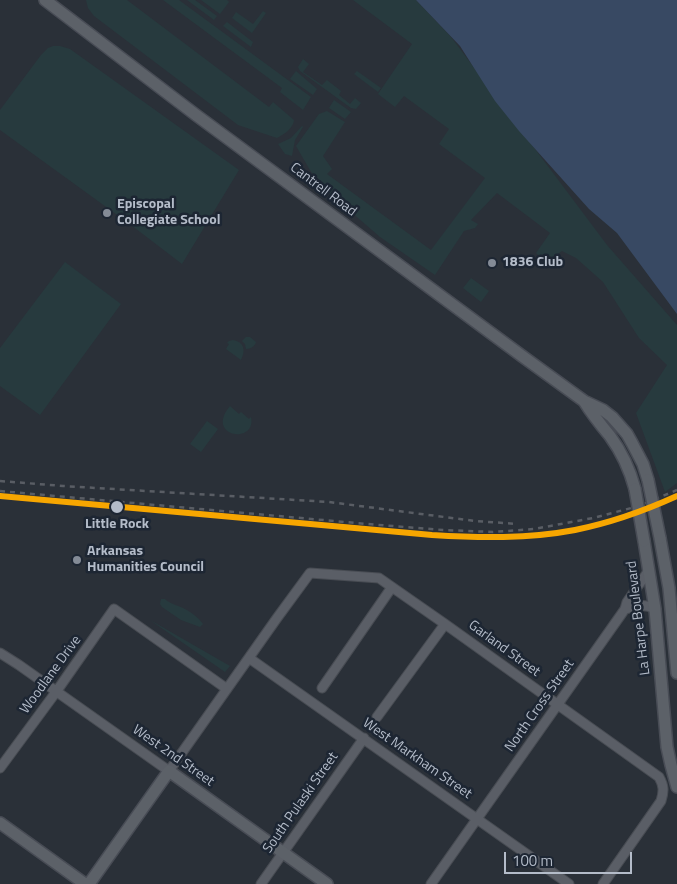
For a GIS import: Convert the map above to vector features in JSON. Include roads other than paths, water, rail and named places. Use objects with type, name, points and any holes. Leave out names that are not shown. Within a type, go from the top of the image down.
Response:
[{"type":"main road","name":"Cantrell Road","points":[[45,0],[196,115],[584,401]]},
{"type":"main road","points":[[584,401],[612,417],[620,425],[643,464],[648,480],[667,578],[675,639],[677,673]]},
{"type":"main road","name":"La Harpe Boulevard","points":[[584,401],[596,420],[610,436],[627,466],[635,489],[655,609],[667,747],[677,787]]},
{"type":"main road","points":[[0,823],[87,884],[169,771]]},
{"type":"main road","name":"West 2nd Street","points":[[169,771],[327,884]]},
{"type":"street","name":"North Cross Street","points":[[431,884],[625,610],[627,602],[649,570]]},
{"type":"street","name":"Garland Street","points":[[249,658],[310,573],[379,578],[659,777],[664,788],[661,801],[603,884]]},
{"type":"street","points":[[322,688],[392,587]]},
{"type":"street","points":[[625,610],[637,605],[655,609]]},
{"type":"street","name":"Woodlane Drive","points":[[0,768],[114,609],[227,689]]},
{"type":"street","points":[[377,717],[445,624]]},
{"type":"street","name":"West 2nd Street","points":[[0,652],[169,771]]},
{"type":"street","points":[[169,771],[249,658]]},
{"type":"street","name":"West Markham Street","points":[[249,658],[568,884]]},
{"type":"street","name":"South Pulaski Street","points":[[261,884],[364,738]]},
{"type":"water","points":[[416,0],[677,0],[677,314],[617,233],[589,209],[519,131],[495,101],[460,46]]},
{"type":"railway","points":[[0,481],[329,502],[475,521],[518,524]]},
{"type":"railway","points":[[0,491],[367,524],[493,532],[534,529],[593,518],[639,506],[677,490]]},
{"type":"place","name":"Episcopal Collegiate School","points":[[107,213]]},
{"type":"place","name":"1836 Club","points":[[492,263]]},
{"type":"place","name":"Little Rock","points":[[117,507]]},
{"type":"place","name":"Arkansas Humanities Council","points":[[77,560]]}]
